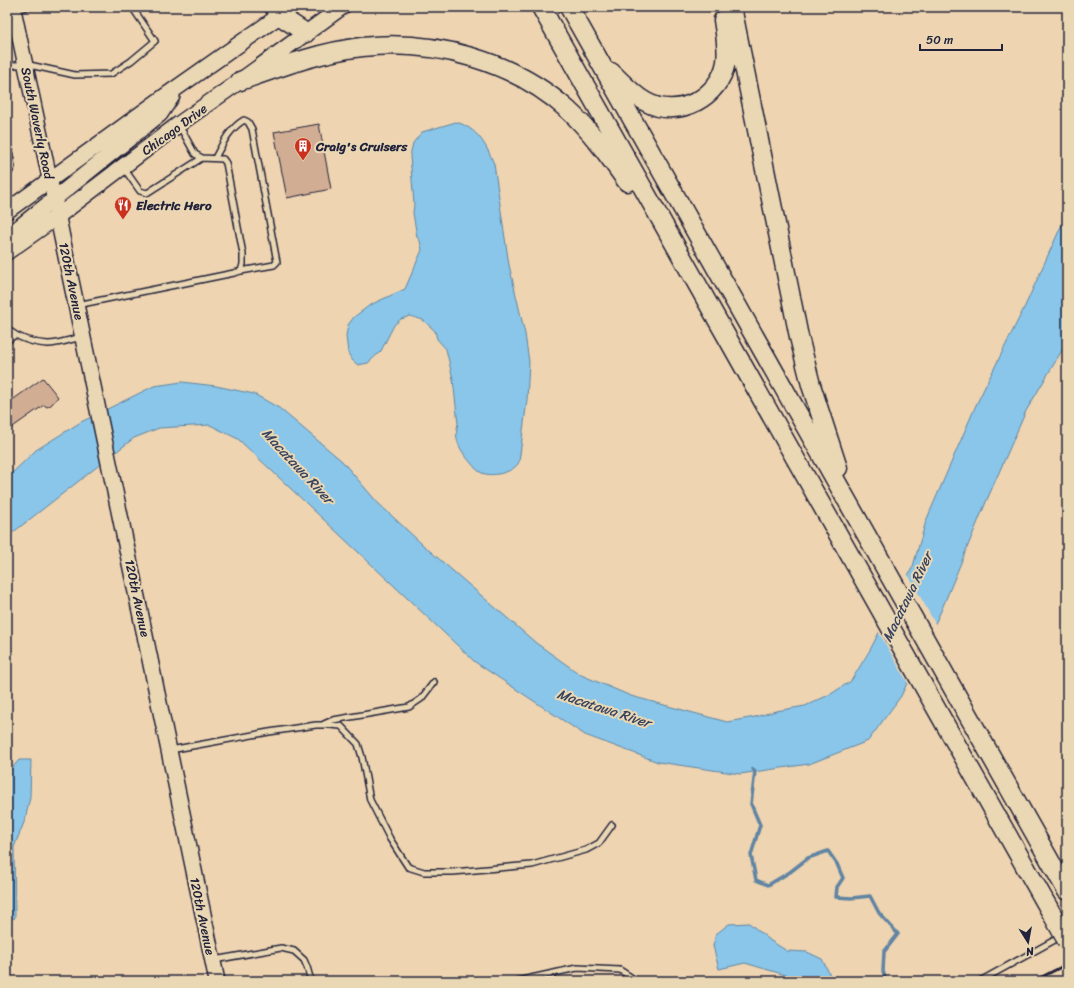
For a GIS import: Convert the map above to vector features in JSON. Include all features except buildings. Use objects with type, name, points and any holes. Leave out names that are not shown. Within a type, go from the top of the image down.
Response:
[{"type":"highway","points":[[541,7],[1067,941]]},
{"type":"highway","points":[[569,7],[1067,891]]},
{"type":"highway","points":[[598,60],[638,97],[647,103],[656,107],[666,108],[690,105],[710,93],[718,84],[723,73],[726,62],[726,38],[720,7]]},
{"type":"highway","points":[[732,7],[801,343],[811,384],[849,503]]},
{"type":"highway","points":[[282,10],[306,33]]},
{"type":"highway","points":[[240,81],[324,54],[377,46],[428,48],[469,56],[488,63],[523,79],[545,92],[580,121],[601,146],[681,257]]},
{"type":"main road","name":"Chicago Drive","points":[[7,252],[58,216],[179,124],[342,7]]},
{"type":"main road","name":"South Waverly Road","points":[[18,8],[25,64],[58,216]]},
{"type":"main road","points":[[7,211],[282,10]]},
{"type":"main road","points":[[7,236],[160,114],[178,87]]},
{"type":"main road","name":"120th Avenue","points":[[58,216],[217,981]]},
{"type":"lane","points":[[7,66],[25,64],[74,75],[111,74],[131,61],[155,41],[132,7]]},
{"type":"lane","points":[[76,305],[274,265],[277,262],[252,129],[248,122],[244,120],[236,125],[226,137],[215,158]]},
{"type":"lane","points":[[179,124],[195,154],[202,158],[223,159],[226,163],[243,254],[241,271]]},
{"type":"lane","points":[[7,139],[12,167],[7,176]]},
{"type":"lane","points":[[123,166],[140,191],[147,192],[202,158]]},
{"type":"lane","points":[[7,329],[14,335],[23,339],[49,344],[83,336]]},
{"type":"lane","points":[[7,340],[14,335]]},
{"type":"lane","points":[[321,725],[333,720],[409,707],[421,699],[434,682]]},
{"type":"lane","points":[[169,750],[227,739],[321,725],[341,726],[358,744],[370,800],[390,839],[408,867],[424,872],[467,871],[532,865],[586,850],[599,843],[612,825]]},
{"type":"lane","points":[[980,981],[1067,933]]},
{"type":"lane","points":[[213,960],[280,948],[294,951],[304,960],[308,967],[311,981]]},
{"type":"lane","points":[[517,981],[577,968],[620,970],[637,981]]},
{"type":"water","points":[[456,122],[470,128],[480,138],[488,150],[494,164],[509,265],[525,334],[529,362],[527,400],[519,462],[507,472],[490,475],[484,474],[477,470],[464,454],[457,440],[458,424],[453,379],[446,349],[437,339],[435,331],[423,320],[410,316],[401,319],[394,325],[381,351],[368,363],[358,365],[352,360],[348,353],[346,336],[348,325],[354,317],[370,305],[405,289],[422,250],[420,241],[417,237],[413,213],[414,204],[410,156],[413,143],[422,132]]},
{"type":"water","name":"Macatawa River","points":[[1067,213],[1067,342],[1026,411],[986,502],[941,611],[901,696],[868,741],[809,764],[740,774],[658,762],[585,735],[475,662],[238,439],[210,425],[159,428],[134,438],[7,537],[7,478],[36,450],[81,422],[154,386],[182,382],[216,386],[254,394],[279,408],[342,461],[377,502],[423,545],[536,643],[581,675],[631,696],[727,722],[805,706],[831,694],[851,681],[870,650],[913,566],[926,521],[976,405],[1026,304]]},
{"type":"water","points":[[19,760],[31,760],[30,797],[25,820],[14,847],[15,918],[7,920],[7,774]]},
{"type":"water","points":[[749,923],[771,941],[787,951],[807,952],[822,959],[830,975],[829,981],[806,981],[745,963],[719,969],[713,946],[716,934],[729,924]]},
{"type":"pier","points":[[907,573],[936,625],[909,685],[878,631]]},
{"type":"waterway","points":[[753,769],[755,771],[751,804],[760,825],[751,855],[756,880],[768,885],[790,872],[808,858],[828,851],[837,864],[843,878],[837,887],[836,897],[852,898],[870,896],[879,913],[898,934],[884,952],[883,971],[886,981]]},
{"type":"waterway","points":[[1063,981],[1067,979]]},
{"type":"railway","points":[[1034,981],[1067,964]]},
{"type":"place","name":"Craig's Cruisers","points":[[303,161]]},
{"type":"place","name":"Electric Hero","points":[[123,220]]}]
